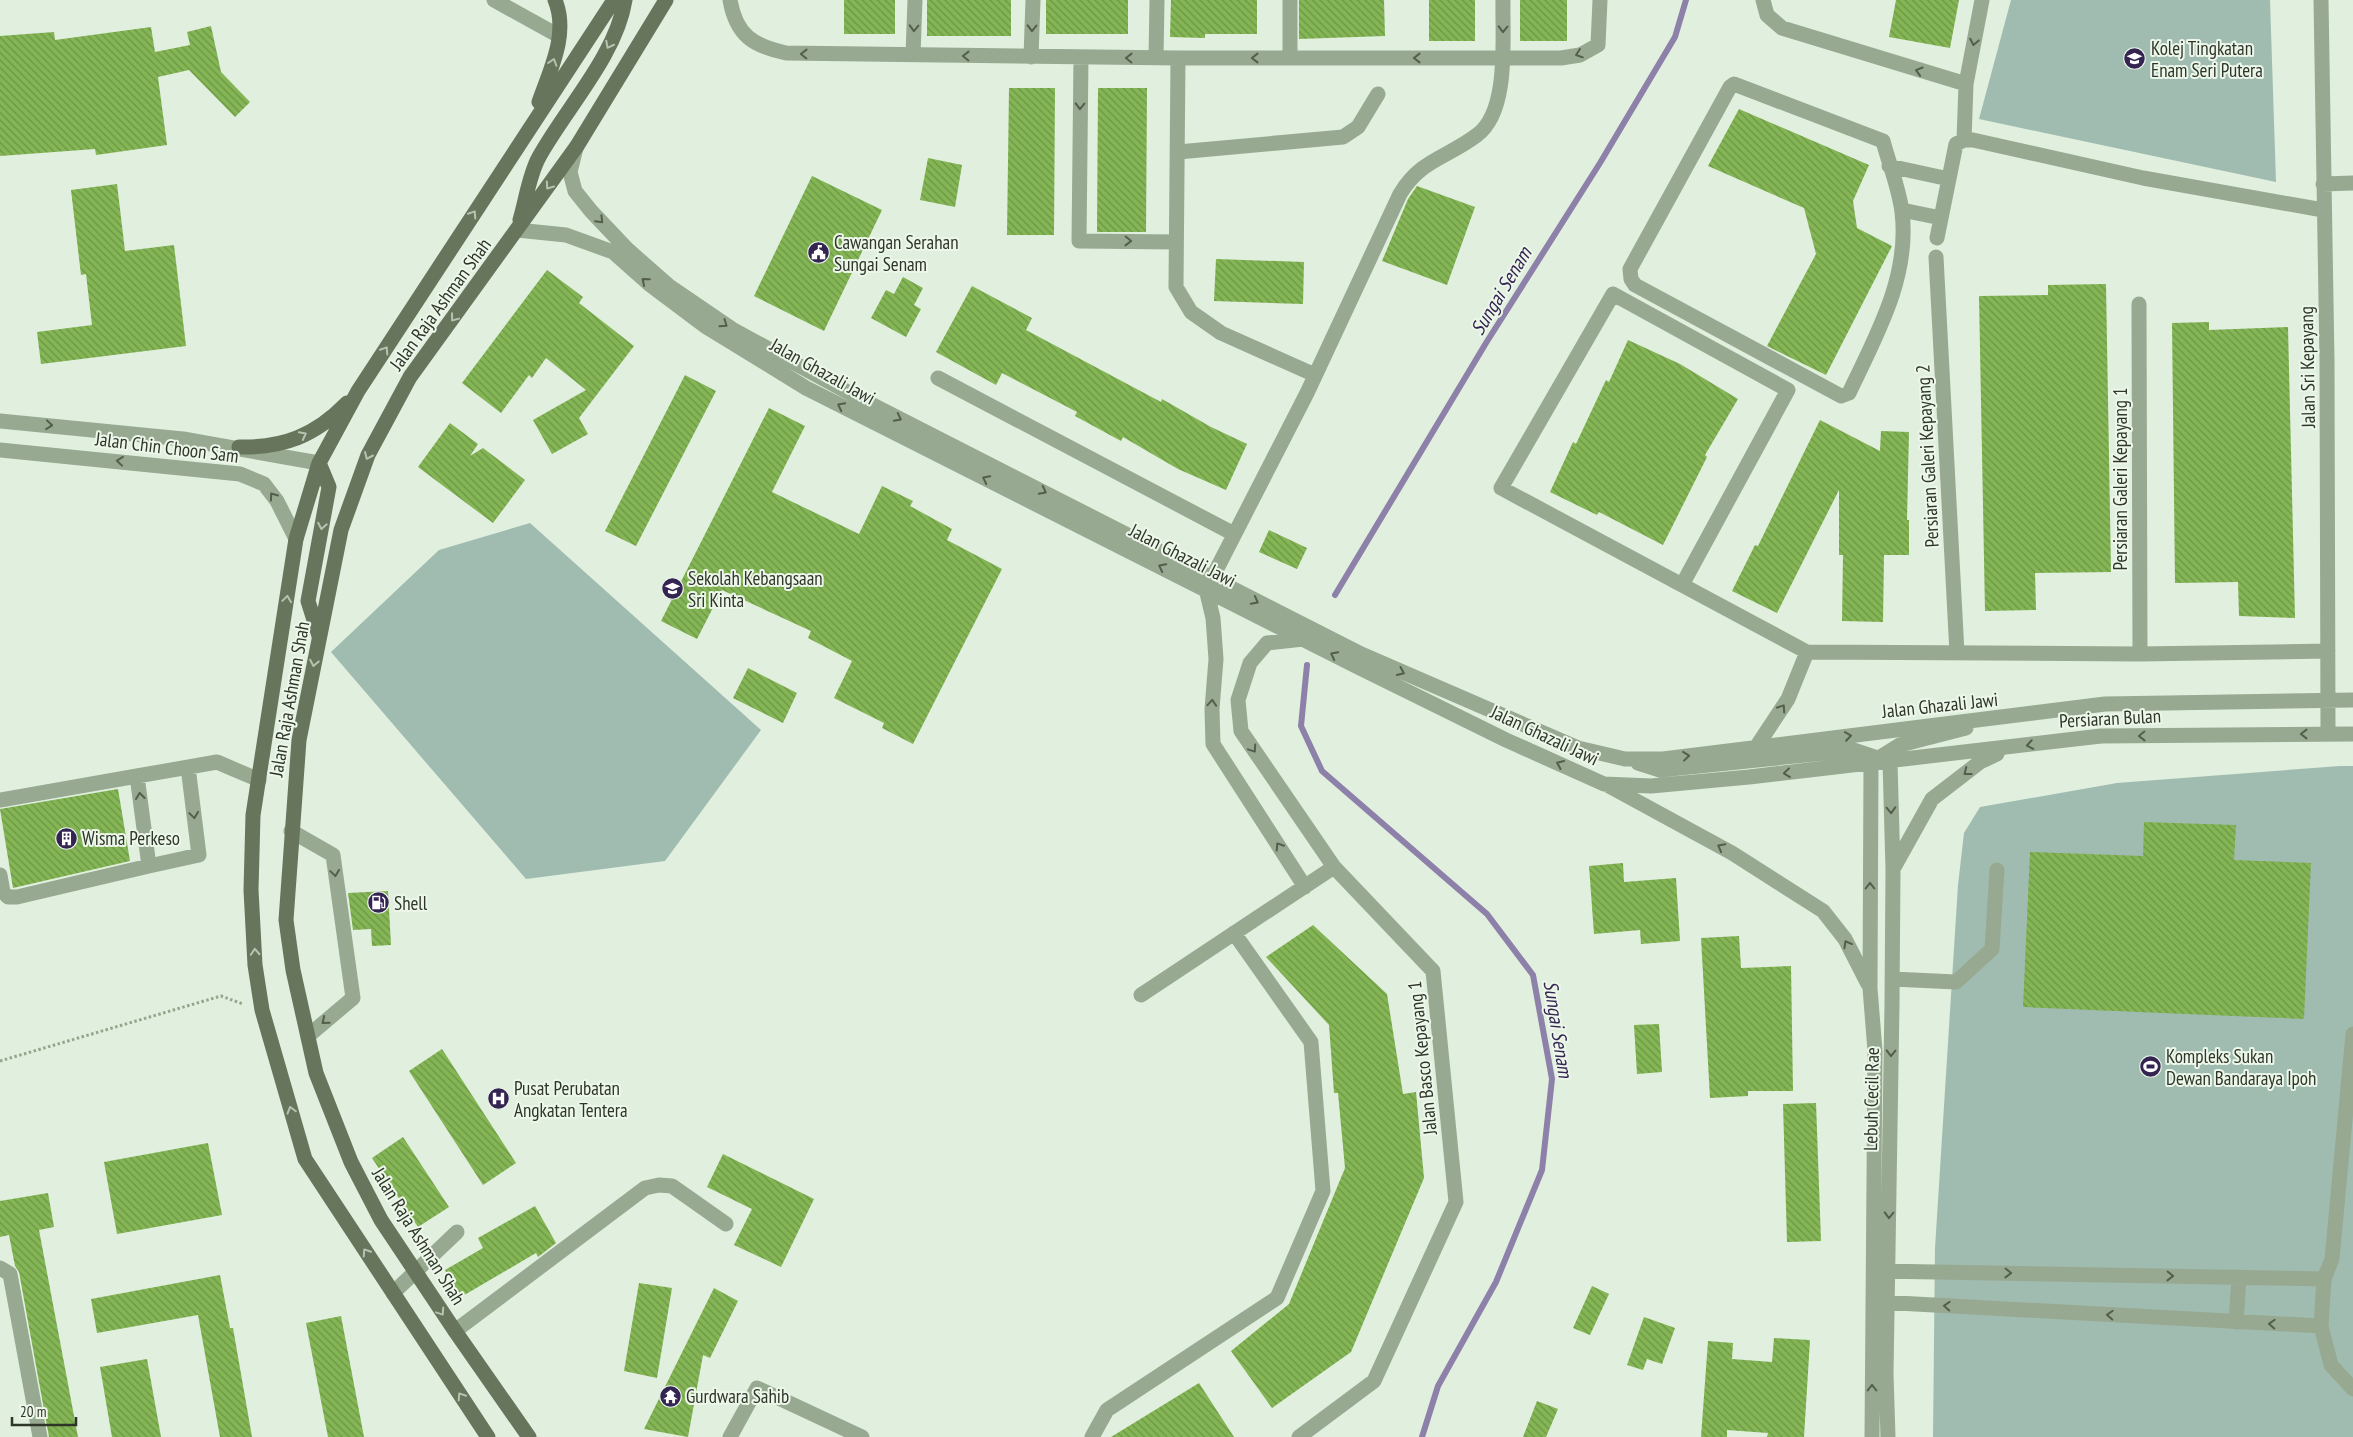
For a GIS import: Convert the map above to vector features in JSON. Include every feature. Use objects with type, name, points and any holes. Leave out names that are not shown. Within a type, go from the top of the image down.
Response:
[{"type":"main road","points":[[531,125],[555,58],[559,36],[559,16],[555,0]]},
{"type":"main road","name":"Jalan Raja Ashman Shah","points":[[529,1437],[455,1332],[381,1220],[350,1162],[316,1073],[293,970],[286,920],[299,740],[341,530],[368,454],[410,377],[577,146],[666,0]]},
{"type":"main road","points":[[517,230],[538,159],[606,50],[622,18],[616,1]]},
{"type":"main road","name":"Jalan Raja Ashman Shah","points":[[488,1437],[305,1159],[262,1010],[255,965],[251,890],[253,815],[296,539],[319,463],[358,391],[531,125],[616,1]]},
{"type":"main road","points":[[239,447],[264,447],[287,442],[305,435],[340,410],[358,391]]},
{"type":"main road","points":[[319,463],[329,487],[308,601],[319,637]]},
{"type":"street","points":[[494,0],[559,36]]},
{"type":"street","points":[[730,0],[732,14],[748,37],[762,48],[786,53],[1156,58],[1561,58],[1580,56],[1598,45],[1600,0]]},
{"type":"street","points":[[913,55],[915,0]]},
{"type":"street","points":[[1031,56],[1033,0]]},
{"type":"street","points":[[1156,58],[1157,0]]},
{"type":"street","points":[[1290,0],[1290,58]]},
{"type":"street","points":[[1305,887],[1213,744],[1212,709],[1216,660],[1209,583],[1315,375],[1409,178],[1421,168],[1479,135],[1490,118],[1501,88],[1503,0]]},
{"type":"street","points":[[1763,0],[1767,15],[1782,28],[1966,84]]},
{"type":"street","points":[[1964,140],[1966,84],[1982,0]]},
{"type":"street","name":"Jalan Sri Kepayang","points":[[2321,0],[2327,361],[2328,734]]},
{"type":"street","points":[[1081,57],[1079,241],[1176,242]]},
{"type":"street","points":[[1178,58],[1176,287],[1191,312],[1221,333],[1315,375]]},
{"type":"street","points":[[1734,84],[1883,141],[1902,210],[1904,245],[1890,307],[1849,393],[1845,395],[1841,396],[1634,285],[1631,279],[1630,269],[1730,87],[1734,84]]},
{"type":"street","points":[[1178,152],[1343,137],[1358,127],[1378,94]]},
{"type":"street","points":[[1937,238],[1956,144],[1964,140],[1973,140],[2143,178],[2323,210]]},
{"type":"street","points":[[577,146],[570,172],[575,190],[591,211],[628,249],[669,286],[732,329],[1209,583]]},
{"type":"street","points":[[1890,166],[1949,180]]},
{"type":"street","points":[[2323,184],[2353,183]]},
{"type":"street","points":[[1902,210],[1941,218]]},
{"type":"street","name":"Jalan Ghazali Jawi","points":[[517,230],[566,235],[613,252],[649,284],[705,326],[806,388],[1209,583],[1257,602],[1362,654],[1451,694],[1578,748],[1622,758],[1663,759],[2105,704],[2353,700]]},
{"type":"street","name":"Persiaran Galeri Kepayang 2","points":[[1936,257],[1957,653]]},
{"type":"street","points":[[1682,585],[1788,390],[1613,294],[1501,488],[1807,652],[2140,654],[2328,651]]},
{"type":"street","name":"Persiaran Galeri Kepayang 1","points":[[2140,304],[2140,654]]},
{"type":"street","points":[[938,378],[1234,534]]},
{"type":"street","name":"Jalan Chin Choon Sam","points":[[0,421],[183,438],[319,463]]},
{"type":"street","name":"Jalan Chin Choon Sam","points":[[0,450],[240,474],[264,484],[277,501],[296,539]]},
{"type":"street","name":"Jalan Ghazali Jawi","points":[[1209,583],[1303,639],[1506,740],[1604,784],[1651,786],[1880,761]]},
{"type":"street","name":"Jalan Basco Kepayang 1","points":[[1299,1437],[1374,1381],[1456,1202],[1433,970],[1334,867],[1241,731],[1238,700],[1250,663],[1267,643],[1303,639]]},
{"type":"street","points":[[1755,748],[1788,699],[1807,652]]},
{"type":"street","points":[[1622,758],[1660,770],[1854,750],[1880,761],[1900,745],[1947,735],[1994,719]]},
{"type":"street","name":"Persiaran Bulan","points":[[1880,761],[2010,748],[2050,741],[2101,736],[2353,734]]},
{"type":"street","points":[[1893,869],[1932,799],[1980,762],[2010,748]]},
{"type":"street","name":"Lebuh Cecil Rae","points":[[1880,761],[1893,869],[1889,1303],[1886,1374],[1888,1437]]},
{"type":"street","name":"Lebuh Cecil Rae","points":[[1872,1437],[1875,1051],[1870,988],[1880,761]]},
{"type":"street","points":[[0,800],[217,762],[259,780]]},
{"type":"street","points":[[0,875],[3,892],[8,898],[199,855],[188,767]]},
{"type":"street","points":[[137,776],[149,866]]},
{"type":"street","points":[[1604,784],[1732,853],[1824,911],[1845,939],[1870,988]]},
{"type":"street","points":[[291,831],[333,855],[353,998],[308,1036]]},
{"type":"street","points":[[1141,995],[1334,867]]},
{"type":"street","points":[[1892,979],[1956,982],[1992,950],[1998,870]]},
{"type":"street","points":[[1092,1437],[1107,1410],[1277,1298],[1323,1191],[1311,1042],[1234,934]]},
{"type":"street","points":[[2353,1034],[2332,1260],[2324,1279],[2321,1326],[2331,1365],[2353,1389]]},
{"type":"street","points":[[455,1332],[645,1188],[659,1185],[672,1186],[726,1224]]},
{"type":"street","points":[[393,1293],[457,1232]]},
{"type":"street","points":[[0,1268],[10,1274],[40,1437]]},
{"type":"street","points":[[1873,1270],[2324,1279]]},
{"type":"street","points":[[2236,1322],[2238,1277]]},
{"type":"street","points":[[1873,1302],[2321,1326]]},
{"type":"street","points":[[730,1437],[758,1388],[862,1437]]},
{"type":"path","points":[[0,1061],[221,996],[262,1010]]},
{"type":"green space","name":"Kolej Tingkatan Enam Seri Putera","points":[[2011,0],[2270,0],[2276,182],[1979,119]]},
{"type":"green space","points":[[530,523],[761,730],[665,861],[526,879],[331,652],[439,550]]},
{"type":"green space","name":"Kompleks Sukan Dewan Bandaraya Ipoh","points":[[2353,766],[2353,1437],[1933,1437],[1935,1248],[1958,885],[1964,833],[1980,807],[2117,783]]},
{"type":"building","points":[[844,0],[895,0],[895,34],[844,34]]},
{"type":"building","points":[[927,0],[1011,0],[1011,36],[927,36]]},
{"type":"building","points":[[1046,0],[1128,0],[1128,34],[1046,34]]},
{"type":"building","points":[[1171,0],[1257,0],[1257,34],[1205,34],[1205,38],[1170,37]]},
{"type":"building","points":[[1299,0],[1384,0],[1385,36],[1299,39]]},
{"type":"building","points":[[1429,0],[1475,0],[1475,41],[1429,41]]},
{"type":"building","points":[[1520,0],[1567,0],[1567,41],[1520,41]]},
{"type":"building","points":[[1896,0],[1959,0],[1950,48],[1889,37]]},
{"type":"building","points":[[211,26],[221,72],[250,102],[235,117],[189,70],[158,77],[167,145],[96,155],[95,149],[0,156],[0,36],[54,32],[55,40],[151,27],[155,52],[190,45],[187,32]]},
{"type":"building","points":[[1009,88],[1055,88],[1054,235],[1007,235]]},
{"type":"building","points":[[1098,88],[1147,88],[1146,232],[1097,232]]},
{"type":"building","points":[[1739,109],[1869,165],[1853,201],[1857,228],[1892,246],[1826,375],[1767,346],[1816,254],[1804,208],[1708,166]]},
{"type":"building","points":[[928,158],[962,165],[955,207],[920,200]]},
{"type":"building","name":"Cawangan Serahan Sungai Senam","points":[[812,176],[882,210],[824,331],[754,296]]},
{"type":"building","points":[[117,184],[125,251],[174,245],[186,346],[41,364],[37,332],[92,325],[86,274],[81,275],[71,190]]},
{"type":"building","points":[[1417,186],[1475,207],[1447,285],[1382,261],[1408,199]]},
{"type":"building","points":[[1216,259],[1304,262],[1303,304],[1214,301]]},
{"type":"building","points":[[547,270],[583,297],[579,303],[634,346],[579,418],[588,434],[552,454],[533,420],[586,390],[546,358],[532,378],[529,375],[501,413],[462,383]]},
{"type":"building","points":[[903,277],[923,288],[914,305],[921,309],[906,337],[871,318],[886,290],[894,294]]},
{"type":"building","points":[[2106,284],[2111,572],[2035,573],[2036,610],[1985,611],[1979,296],[2048,295],[2048,285]]},
{"type":"building","points":[[972,286],[1032,318],[1026,330],[1161,402],[1162,399],[1211,427],[1247,444],[1226,490],[1178,469],[1123,437],[1121,441],[1075,416],[1077,412],[1002,373],[996,385],[936,352]]},
{"type":"building","points":[[2209,322],[2209,330],[2288,327],[2295,618],[2239,616],[2238,582],[2175,583],[2172,323]]},
{"type":"building","points":[[1628,340],[1680,364],[1738,399],[1705,455],[1707,457],[1663,545],[1599,512],[1597,515],[1550,492],[1573,442],[1576,444],[1606,380],[1609,382]]},
{"type":"building","points":[[685,375],[716,391],[636,546],[605,531]]},
{"type":"building","points":[[769,408],[805,426],[772,492],[859,534],[882,486],[913,501],[910,506],[952,529],[947,540],[1002,569],[913,744],[882,728],[884,723],[834,698],[852,661],[808,638],[811,631],[722,590],[697,639],[661,621]]},
{"type":"building","points":[[1820,420],[1880,451],[1881,431],[1909,432],[1907,520],[1909,520],[1909,555],[1884,555],[1883,622],[1842,621],[1843,555],[1839,555],[1839,490],[1777,613],[1732,591],[1755,545],[1758,546]]},
{"type":"building","points":[[450,423],[478,444],[470,456],[483,448],[525,480],[493,523],[418,467]]},
{"type":"building","points":[[1269,530],[1307,548],[1297,569],[1259,552]]},
{"type":"building","points":[[748,668],[797,693],[783,723],[733,698]]},
{"type":"building","name":"Wisma Perkeso","points":[[118,789],[130,861],[13,888],[0,809]]},
{"type":"building","points":[[2144,822],[2236,825],[2234,860],[2311,863],[2304,1019],[2023,1007],[2030,852],[2143,856]]},
{"type":"building","points":[[1623,863],[1624,882],[1676,878],[1680,941],[1641,944],[1640,930],[1594,934],[1589,866]]},
{"type":"building","points":[[388,891],[391,945],[372,946],[371,929],[353,930],[348,893]]},
{"type":"building","points":[[1313,925],[1387,994],[1403,1094],[1416,1092],[1424,1178],[1351,1352],[1272,1408],[1231,1351],[1289,1304],[1345,1168],[1338,1093],[1334,1093],[1329,1025],[1266,957]]},
{"type":"building","points":[[1739,936],[1741,968],[1791,966],[1793,1091],[1748,1091],[1748,1096],[1710,1098],[1701,938]]},
{"type":"building","points":[[1659,1024],[1662,1072],[1637,1074],[1634,1025]]},
{"type":"building","points":[[442,1049],[516,1163],[483,1185],[409,1071]]},
{"type":"building","points":[[1816,1103],[1821,1241],[1787,1242],[1783,1104]]},
{"type":"building","points":[[403,1137],[449,1207],[418,1227],[372,1158]]},
{"type":"building","points":[[208,1143],[222,1215],[117,1234],[104,1162]]},
{"type":"building","points":[[723,1154],[814,1199],[781,1267],[734,1245],[752,1209],[707,1187]]},
{"type":"building","points":[[48,1193],[54,1227],[39,1230],[78,1437],[49,1437],[19,1272],[15,1266],[9,1235],[0,1237],[0,1201]]},
{"type":"building","points":[[535,1206],[556,1243],[538,1257],[536,1253],[461,1297],[445,1270],[483,1248],[478,1238]]},
{"type":"building","points":[[220,1275],[230,1328],[233,1328],[252,1437],[220,1437],[198,1315],[97,1333],[91,1299]]},
{"type":"building","points":[[639,1283],[672,1288],[657,1378],[624,1371]]},
{"type":"building","points":[[1592,1286],[1609,1294],[1590,1335],[1573,1328]]},
{"type":"building","points":[[714,1288],[738,1301],[710,1358],[703,1355],[688,1437],[644,1429]]},
{"type":"building","points":[[341,1316],[364,1437],[328,1437],[306,1323]]},
{"type":"building","points":[[1644,1317],[1675,1328],[1662,1364],[1647,1359],[1643,1370],[1627,1365]]},
{"type":"building","points":[[1774,1338],[1810,1340],[1804,1437],[1767,1437],[1768,1433],[1727,1430],[1727,1437],[1701,1437],[1708,1341],[1733,1343],[1732,1359],[1772,1362]]},
{"type":"building","points":[[147,1359],[161,1437],[112,1437],[100,1367]]},
{"type":"building","points":[[1199,1383],[1234,1437],[1111,1437]]},
{"type":"building","points":[[1537,1401],[1558,1409],[1546,1437],[1523,1437]]},
{"type":"waterway","name":"Sungai Senam","points":[[1335,595],[1486,343],[1600,163],[1675,37],[1686,0]]},
{"type":"waterway","name":"Sungai Senam","points":[[1307,665],[1301,726],[1322,771],[1487,914],[1533,975],[1552,1079],[1542,1170],[1496,1282],[1438,1386],[1422,1437]]},
{"type":"place","name":"Kolej Tingkatan Enam Seri Putera","points":[[2135,59]]},
{"type":"place","name":"Cawangan Serahan Sungai Senam","points":[[818,253]]},
{"type":"place","name":"Sekolah Kebangsaan Sri Kinta","points":[[672,589]]},
{"type":"place","name":"Wisma Perkeso","points":[[66,838]]},
{"type":"place","name":"Shell","points":[[378,903]]},
{"type":"place","name":"Kompleks Sukan Dewan Bandaraya Ipoh","points":[[2150,1067]]},
{"type":"place","name":"Pusat Perubatan Angkatan Tentera","points":[[498,1099]]},
{"type":"place","name":"Gurdwara Sahib","points":[[670,1396]]}]
